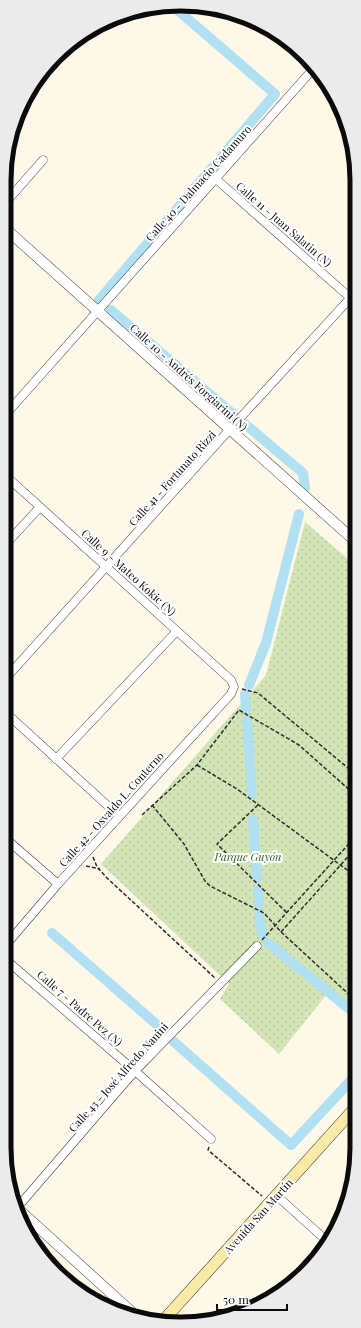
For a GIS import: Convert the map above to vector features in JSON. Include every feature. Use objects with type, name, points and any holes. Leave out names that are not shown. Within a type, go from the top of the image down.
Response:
[{"type":"main road","name":"Avenida San Martín","points":[[167,1317],[350,1114]]},
{"type":"street","name":"Calle 40 - Dalmacio Cadamuro","points":[[11,409],[99,312],[311,72]]},
{"type":"street","points":[[11,196],[43,160]]},
{"type":"street","name":"Calle 11 - Juan Salatin (N)","points":[[216,179],[350,295]]},
{"type":"street","name":"Calle 10 - Andrés Forgiarini (N)","points":[[11,234],[350,537]]},
{"type":"street","name":"Calle 41 - Fortunato Rizzi","points":[[11,673],[230,429],[350,302]]},
{"type":"street","name":"Calle 9 - Mateo Kokic (N)","points":[[11,481],[231,680],[234,687]]},
{"type":"street","points":[[11,539],[40,507]]},
{"type":"street","points":[[56,759],[177,631]]},
{"type":"street","name":"Calle 42 - Osvaldo L. Conterno","points":[[11,939],[58,884],[230,694],[234,687]]},
{"type":"street","points":[[11,717],[119,816]]},
{"type":"street","points":[[11,843],[58,884]]},
{"type":"street","name":"Calle 43 - José Alfredo Nanini","points":[[20,1203],[135,1071],[257,946]]},
{"type":"street","name":"Calle 7 - Padre Pez (N)","points":[[11,964],[211,1139]]},
{"type":"street","points":[[274,1199],[323,1238]]},
{"type":"street","points":[[26,1217],[128,1308]]},
{"type":"path","points":[[234,687],[258,693],[350,770]]},
{"type":"path","points":[[142,815],[197,765],[239,710],[299,746],[350,791]]},
{"type":"path","points":[[197,765],[237,789],[350,872]]},
{"type":"path","points":[[152,805],[184,844],[205,881],[210,886],[264,913],[281,932],[350,995]]},
{"type":"path","points":[[259,805],[217,844],[287,913]]},
{"type":"path","points":[[257,946],[350,843]]},
{"type":"path","points":[[92,847],[92,855],[100,869],[221,983]]},
{"type":"path","points":[[281,932],[350,854]]},
{"type":"path","points":[[75,866],[84,865],[100,869]]},
{"type":"path","points":[[211,1139],[208,1150],[274,1199]]},
{"type":"green space","name":"Parque Guyón","points":[[305,522],[350,561],[350,1015],[327,994],[279,1054],[220,999],[229,984],[101,864],[266,675]]},
{"type":"waterway","points":[[99,300],[275,94],[179,11]]},
{"type":"waterway","points":[[111,310],[233,414]]},
{"type":"waterway","points":[[245,424],[303,473],[305,488]]},
{"type":"waterway","points":[[249,685],[266,643],[299,514]]},
{"type":"waterway","points":[[245,694],[246,709]]},
{"type":"waterway","points":[[247,720],[252,794]]},
{"type":"waterway","points":[[253,820],[257,878]]},
{"type":"waterway","points":[[258,890],[259,905]]},
{"type":"waterway","points":[[259,916],[262,934]]},
{"type":"waterway","points":[[52,933],[163,1030]]},
{"type":"waterway","points":[[267,942],[350,1010]]},
{"type":"waterway","points":[[173,1041],[291,1145],[350,1081]]}]
